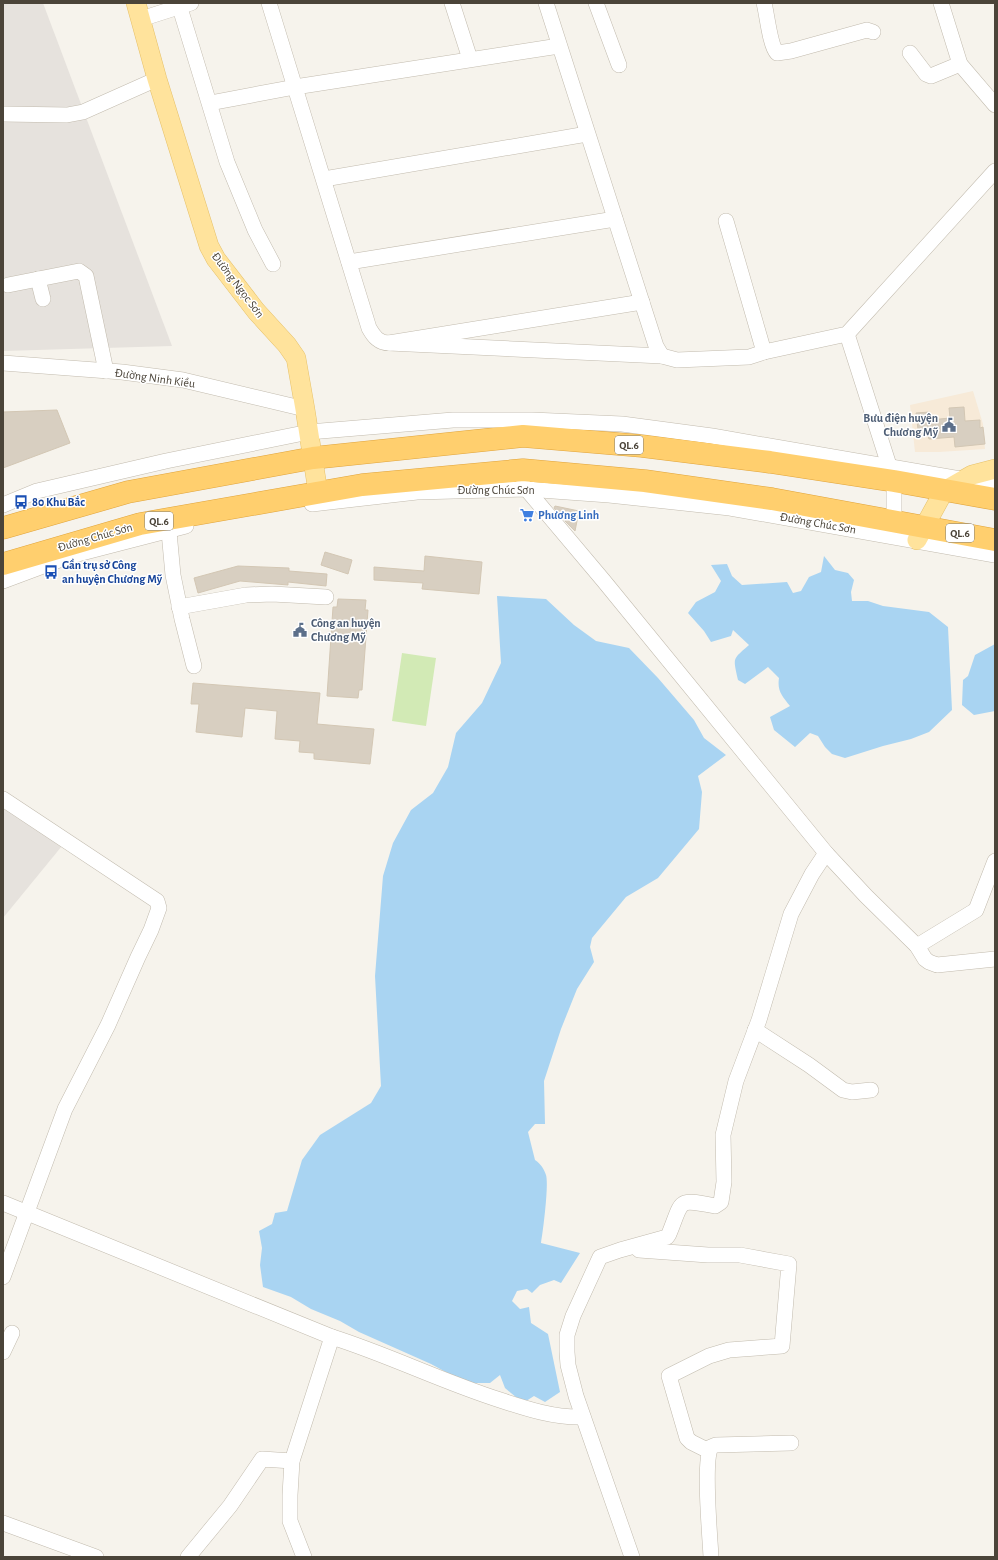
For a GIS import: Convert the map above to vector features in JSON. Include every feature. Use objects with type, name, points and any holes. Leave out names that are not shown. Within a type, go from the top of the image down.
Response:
[{"type":"highway","name":"QL.6","points":[[3,528],[128,492],[313,458],[523,436],[642,446],[770,462],[891,473],[944,491],[995,499]]},
{"type":"highway","name":"Đường Chúc Sơn","points":[[3,564],[140,524],[169,525],[318,492],[362,485],[523,470],[645,481],[772,499],[894,529],[995,540]]},
{"type":"main road","name":"Đường Ngọc Sơn","points":[[138,11],[156,79],[209,246],[216,259],[256,311],[296,358],[318,492]]},
{"type":"main road","points":[[921,533],[944,491],[972,475],[995,469]]},
{"type":"street","points":[[269,3],[369,328],[377,339],[382,342],[662,356],[677,360],[749,357],[764,352],[847,334],[995,171]]},
{"type":"street","points":[[452,3],[470,60]]},
{"type":"street","points":[[546,3],[587,134],[640,292],[656,346],[662,356]]},
{"type":"street","points":[[596,3],[619,64]]},
{"type":"street","points":[[764,3],[772,42],[774,49],[777,52],[791,51],[866,30],[873,32]]},
{"type":"street","points":[[941,3],[960,64],[995,105]]},
{"type":"street","points":[[138,11],[186,5],[210,103],[227,162],[255,230],[273,264]]},
{"type":"street","points":[[210,103],[295,87],[559,46]]},
{"type":"street","points":[[910,53],[926,74],[931,76],[960,64]]},
{"type":"street","points":[[3,114],[67,114],[83,112],[156,79]]},
{"type":"street","points":[[324,179],[587,134]]},
{"type":"street","points":[[349,262],[615,219]]},
{"type":"street","points":[[726,221],[764,352]]},
{"type":"street","points":[[8,285],[79,272],[86,276],[106,371]]},
{"type":"street","points":[[38,279],[43,299]]},
{"type":"street","points":[[389,343],[642,302]]},
{"type":"street","points":[[847,334],[891,473],[894,529]]},
{"type":"street","name":"Đường Ninh Kiều","points":[[3,363],[106,371],[183,380],[305,409]]},
{"type":"street","points":[[3,505],[37,491],[166,461],[309,432],[453,420],[532,420],[622,424],[712,436],[891,473],[964,480],[995,485]]},
{"type":"street","points":[[510,471],[613,592],[826,853],[916,946],[925,959],[937,965],[995,959]]},
{"type":"street","name":"Đường Chúc Sơn","points":[[3,581],[70,556],[169,525],[248,512],[417,492],[526,489],[609,495],[730,508],[894,529]]},
{"type":"street","points":[[169,525],[173,575],[179,607],[194,666]]},
{"type":"street","name":"Đường Chúc Sơn","points":[[921,533],[995,555]]},
{"type":"street","points":[[179,607],[246,595],[272,594],[326,597]]},
{"type":"street","points":[[3,799],[157,901],[159,908],[151,930],[108,1025],[65,1109],[3,1277]]},
{"type":"street","points":[[632,1557],[583,1417],[568,1364],[566,1345],[567,1335],[573,1316],[599,1258],[606,1254],[626,1248],[667,1238],[678,1208],[684,1202],[691,1201],[715,1206],[720,1202],[724,1182],[723,1135],[736,1082],[760,1020],[791,914],[812,874],[826,853]]},
{"type":"street","points":[[916,946],[976,910],[995,861]]},
{"type":"street","points":[[755,1030],[809,1065],[842,1090],[852,1092],[871,1090]]},
{"type":"street","points":[[3,1203],[26,1214],[481,1394],[525,1408],[566,1417],[583,1417]]},
{"type":"street","points":[[626,1248],[708,1255],[740,1255],[789,1264],[782,1346],[729,1350],[709,1356],[669,1376],[687,1438],[691,1442],[709,1451]]},
{"type":"street","points":[[3,1352],[12,1333]]},
{"type":"street","points":[[304,1557],[290,1520],[292,1461],[332,1336]]},
{"type":"street","points":[[711,1557],[707,1474],[709,1451],[711,1447],[716,1445],[791,1443]]},
{"type":"street","points":[[188,1557],[230,1506],[262,1460],[292,1461]]},
{"type":"street","points":[[3,1524],[96,1557]]},
{"type":"shaded area","points":[[3,3],[43,3],[172,346],[3,351]]},
{"type":"shaded area","points":[[973,391],[983,424],[985,449],[915,452],[910,405]]},
{"type":"shaded area","points":[[3,795],[66,841],[3,918]]},
{"type":"green space","points":[[402,653],[436,658],[426,726],[392,721]]},
{"type":"water","points":[[824,556],[835,570],[848,573],[854,580],[851,592],[852,601],[868,601],[883,606],[929,612],[948,627],[952,710],[929,732],[911,739],[845,758],[832,754],[825,747],[818,736],[810,733],[795,747],[774,730],[770,717],[790,706],[779,690],[779,678],[768,667],[745,684],[738,680],[735,660],[749,645],[733,630],[731,636],[711,642],[704,631],[688,613],[696,602],[715,592],[721,581],[711,565],[727,564],[732,576],[742,585],[787,582],[793,593],[801,591],[809,577],[821,572]]},
{"type":"water","points":[[497,596],[546,599],[574,625],[596,641],[629,648],[658,678],[694,720],[704,738],[726,755],[698,776],[702,792],[699,829],[658,878],[626,897],[592,938],[590,947],[594,962],[577,989],[561,1029],[544,1081],[545,1124],[535,1124],[528,1132],[535,1160],[543,1169],[547,1180],[541,1243],[580,1253],[561,1283],[554,1280],[540,1285],[532,1293],[527,1289],[517,1291],[512,1301],[520,1309],[529,1307],[531,1323],[548,1334],[560,1392],[545,1402],[534,1396],[523,1403],[505,1388],[500,1375],[490,1383],[466,1383],[431,1364],[311,1309],[291,1297],[263,1287],[260,1265],[262,1248],[259,1231],[272,1224],[275,1213],[287,1211],[302,1160],[320,1135],[371,1103],[381,1086],[375,976],[383,876],[393,843],[411,810],[433,793],[448,767],[456,733],[482,703],[501,663]]},
{"type":"water","points":[[995,644],[995,711],[974,715],[962,705],[963,680],[968,676],[975,655]]},
{"type":"building","name":"Bưu điện huyện Chương Mỹ","points":[[964,407],[965,421],[980,420],[980,428],[983,427],[985,444],[955,447],[954,437],[929,439],[928,436],[919,437],[916,413],[930,412],[930,420],[950,418],[949,408]]},
{"type":"building","points":[[57,410],[70,443],[3,468],[3,412]]},
{"type":"building","points":[[555,506],[579,511],[575,531],[565,521],[566,518],[562,518],[554,508]]},
{"type":"building","points":[[325,552],[352,560],[348,574],[321,565]]},
{"type":"building","points":[[425,556],[482,562],[479,594],[422,589],[423,583],[374,580],[374,567],[424,571]]},
{"type":"building","points":[[238,566],[289,568],[289,571],[327,574],[326,586],[288,582],[288,585],[240,581],[198,593],[194,578]]},
{"type":"building","points":[[338,599],[366,600],[365,610],[368,610],[362,690],[359,690],[358,698],[327,696],[333,607],[337,607]]},
{"type":"building","points":[[193,683],[320,693],[317,724],[374,729],[370,764],[314,759],[314,753],[299,752],[300,741],[275,739],[277,711],[245,708],[242,737],[196,732],[199,704],[191,704]]},
{"type":"place","name":"Bưu điện huyện Chương Mỹ","points":[[949,425]]},
{"type":"place","name":"80 Khu Bắc","points":[[21,502]]},
{"type":"place","name":"Phương Linh","points":[[527,515]]},
{"type":"place","name":"Gần trụ sở Công an huyện Chương Mỹ","points":[[51,572]]},
{"type":"place","name":"Công an huyện Chương Mỹ","points":[[300,630]]}]
